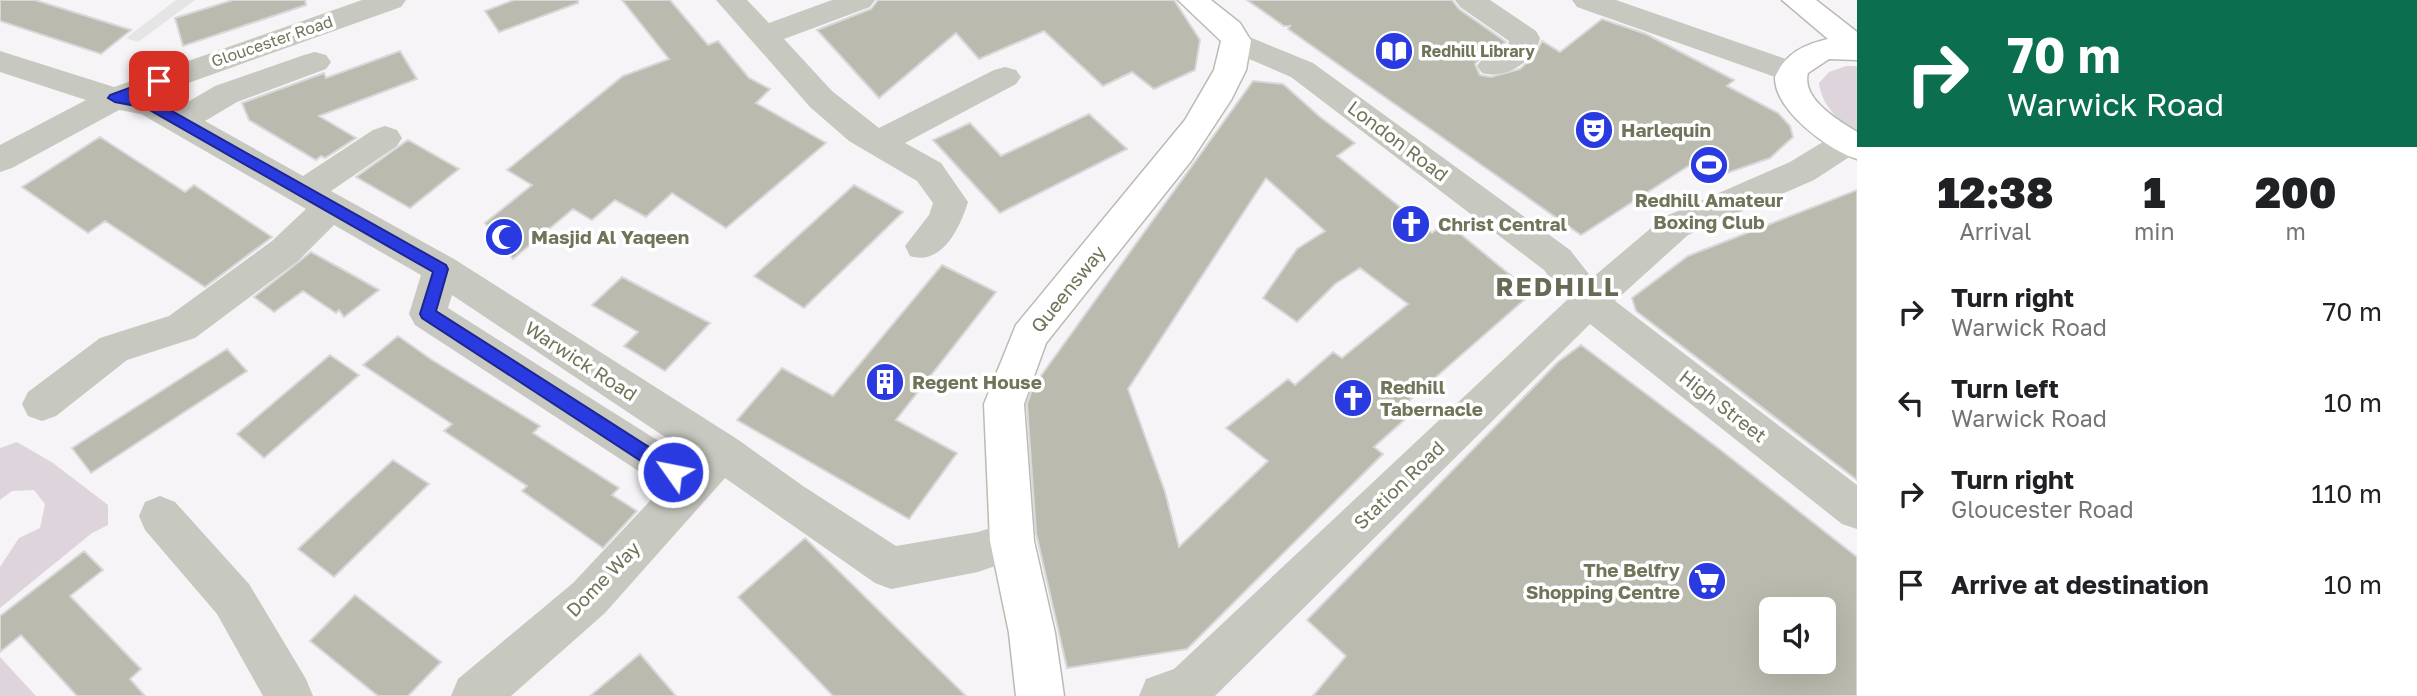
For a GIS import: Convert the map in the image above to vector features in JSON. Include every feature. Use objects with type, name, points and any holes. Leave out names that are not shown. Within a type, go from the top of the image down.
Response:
[{"type":"main road","name":"London Road","points":[[1193,0],[1229,30],[1237,43]]},
{"type":"main road","points":[[1768,0],[1818,52]]},
{"type":"main road","points":[[1797,0],[1857,49]]},
{"type":"main road","name":"Queensway","points":[[1040,696],[1032,633],[1012,541],[1004,404],[1030,336],[1179,153],[1233,65],[1237,43]]},
{"type":"main road","points":[[1853,145],[1807,108],[1794,92],[1791,82],[1792,72],[1802,60],[1818,52],[1857,49]]},
{"type":"street","name":"Gloucester Road","points":[[0,160],[115,98],[391,0]]},
{"type":"street","points":[[731,0],[821,99],[861,133],[929,172],[951,201],[945,221],[923,246]]},
{"type":"street","points":[[762,36],[860,0]]},
{"type":"street","points":[[1470,0],[1525,38],[1522,50],[1493,66]]},
{"type":"street","points":[[1587,0],[1636,11],[1711,44],[1792,72]]},
{"type":"street","points":[[1636,11],[1743,78],[1807,108]]},
{"type":"street","name":"London Road","points":[[1237,43],[1303,70],[1557,260],[1589,302]]},
{"type":"street","points":[[0,61],[115,98],[150,104],[441,269],[428,314],[673,472],[722,452],[891,568],[978,552],[1012,541]]},
{"type":"street","points":[[180,121],[226,94],[315,62]]},
{"type":"street","points":[[878,143],[1005,77]]},
{"type":"street","points":[[43,404],[114,349],[182,327],[285,251],[317,200],[385,138]]},
{"type":"street","name":"Station Road","points":[[1163,696],[1187,690],[1589,302],[1676,226],[1802,171],[1853,145]]},
{"type":"street","name":"High Street","points":[[1589,302],[1857,510]]},
{"type":"street","name":"Dome Way","points":[[475,696],[589,598],[722,452]]},
{"type":"street","points":[[160,516],[233,599],[289,696]]},
{"type":"shaded area","points":[[176,0],[195,0],[138,42],[126,38]]},
{"type":"shaded area","points":[[1846,66],[1857,66],[1857,134],[1828,106],[1819,83],[1829,72]]},
{"type":"shaded area","points":[[17,442],[53,463],[108,505],[108,525],[92,533],[0,608],[0,567],[19,538],[40,528],[45,504],[34,490],[12,491],[0,500],[0,448]]},
{"type":"shaded area","points":[[0,657],[36,696],[0,696]]},
{"type":"building","points":[[0,0],[35,0],[131,30],[101,54],[0,21]]},
{"type":"building","points":[[233,0],[305,0],[306,5],[183,46],[175,18]]},
{"type":"building","points":[[514,0],[578,0],[578,3],[499,32],[485,11]]},
{"type":"building","points":[[622,0],[670,0],[708,45],[718,41],[749,78],[770,89],[756,103],[826,143],[726,228],[672,193],[646,217],[615,200],[592,220],[573,209],[513,259],[485,223],[532,185],[507,170],[623,76],[669,59]]},
{"type":"building","points":[[878,0],[1174,0],[1200,40],[1195,70],[1154,89],[1132,72],[1103,86],[1044,31],[979,59],[956,33],[879,98],[817,30],[871,9]]},
{"type":"building","points":[[1247,0],[1452,0],[1459,9],[1506,42],[1481,57],[1475,64],[1480,75],[1491,77],[1520,69],[1534,56],[1542,41],[1560,52],[1602,19],[1646,34],[1734,80],[1727,86],[1778,113],[1790,126],[1793,137],[1770,158],[1710,179],[1690,165],[1581,235],[1288,29],[1290,26],[1284,26]]},
{"type":"building","points":[[400,51],[417,79],[319,116],[356,138],[325,158],[321,156],[316,160],[249,120],[242,103],[324,73],[326,78]]},
{"type":"building","points":[[1253,81],[1283,84],[1355,143],[1337,156],[1432,233],[1446,222],[1532,293],[1403,406],[1412,413],[1374,447],[1383,454],[1187,649],[1067,668],[1036,533],[1027,404],[1033,387]],"holes":[[[1266,178],[1325,231],[1297,249],[1263,298],[1297,322],[1335,284],[1360,268],[1408,304],[1342,358],[1333,352],[1295,385],[1288,379],[1226,428],[1268,461],[1179,547],[1165,492],[1128,389]]]},
{"type":"building","points":[[1089,114],[1127,149],[1000,213],[933,140],[970,123],[1001,156]]},
{"type":"building","points":[[100,137],[185,192],[194,185],[272,237],[205,287],[105,221],[88,233],[22,187]]},
{"type":"building","points":[[408,140],[459,169],[410,208],[356,177]]},
{"type":"building","points":[[854,185],[903,212],[804,308],[754,276]]},
{"type":"building","points":[[1857,190],[1857,480],[1636,311],[1632,298],[1688,256]]},
{"type":"building","points":[[311,252],[379,290],[344,317],[339,310],[336,313],[303,291],[274,312],[254,297]]},
{"type":"building","name":"Regent House","points":[[942,265],[996,292],[896,420],[957,453],[909,519],[737,420],[782,368],[833,396]]},
{"type":"building","points":[[622,277],[710,323],[665,371],[624,346],[638,332],[592,305]]},
{"type":"building","points":[[398,336],[540,426],[533,433],[619,488],[612,495],[637,511],[603,548],[522,491],[527,486],[444,431],[452,424],[363,365]]},
{"type":"building","points":[[1581,345],[1857,557],[1857,696],[1313,696],[1346,656],[1307,620],[1558,362]]},
{"type":"building","points":[[227,349],[247,371],[91,473],[72,448]]},
{"type":"building","points":[[330,355],[359,375],[264,458],[237,434]]},
{"type":"building","points":[[393,460],[429,484],[334,577],[298,549]]},
{"type":"building","points":[[805,538],[966,696],[833,696],[738,597]]},
{"type":"building","points":[[84,551],[103,570],[70,596],[141,669],[130,679],[145,696],[77,696],[21,635],[0,652],[0,616]]},
{"type":"building","points":[[355,595],[441,662],[408,696],[378,696],[310,641]]},
{"type":"building","points":[[640,654],[676,696],[590,696]]},
{"type":"place","name":"Redhill Library","points":[[1394,51]]},
{"type":"place","name":"Harlequin","points":[[1594,130]]},
{"type":"place","name":"Redhill Amateur Boxing Club","points":[[1709,165]]},
{"type":"place","name":"Christ Central","points":[[1411,224]]},
{"type":"place","name":"Masjid Al Yaqeen","points":[[504,237]]},
{"type":"place","name":"Regent House","points":[[885,382]]},
{"type":"place","name":"Redhill Tabernacle","points":[[1353,398]]},
{"type":"place","name":"The Belfry Shopping Centre","points":[[1707,581]]},
{"type":"district","name":"REDHILL","points":[[1558,287]]},
{"type":"route","points":[[159,81],[115,98],[150,104],[441,269],[428,314],[673,472]]}]
